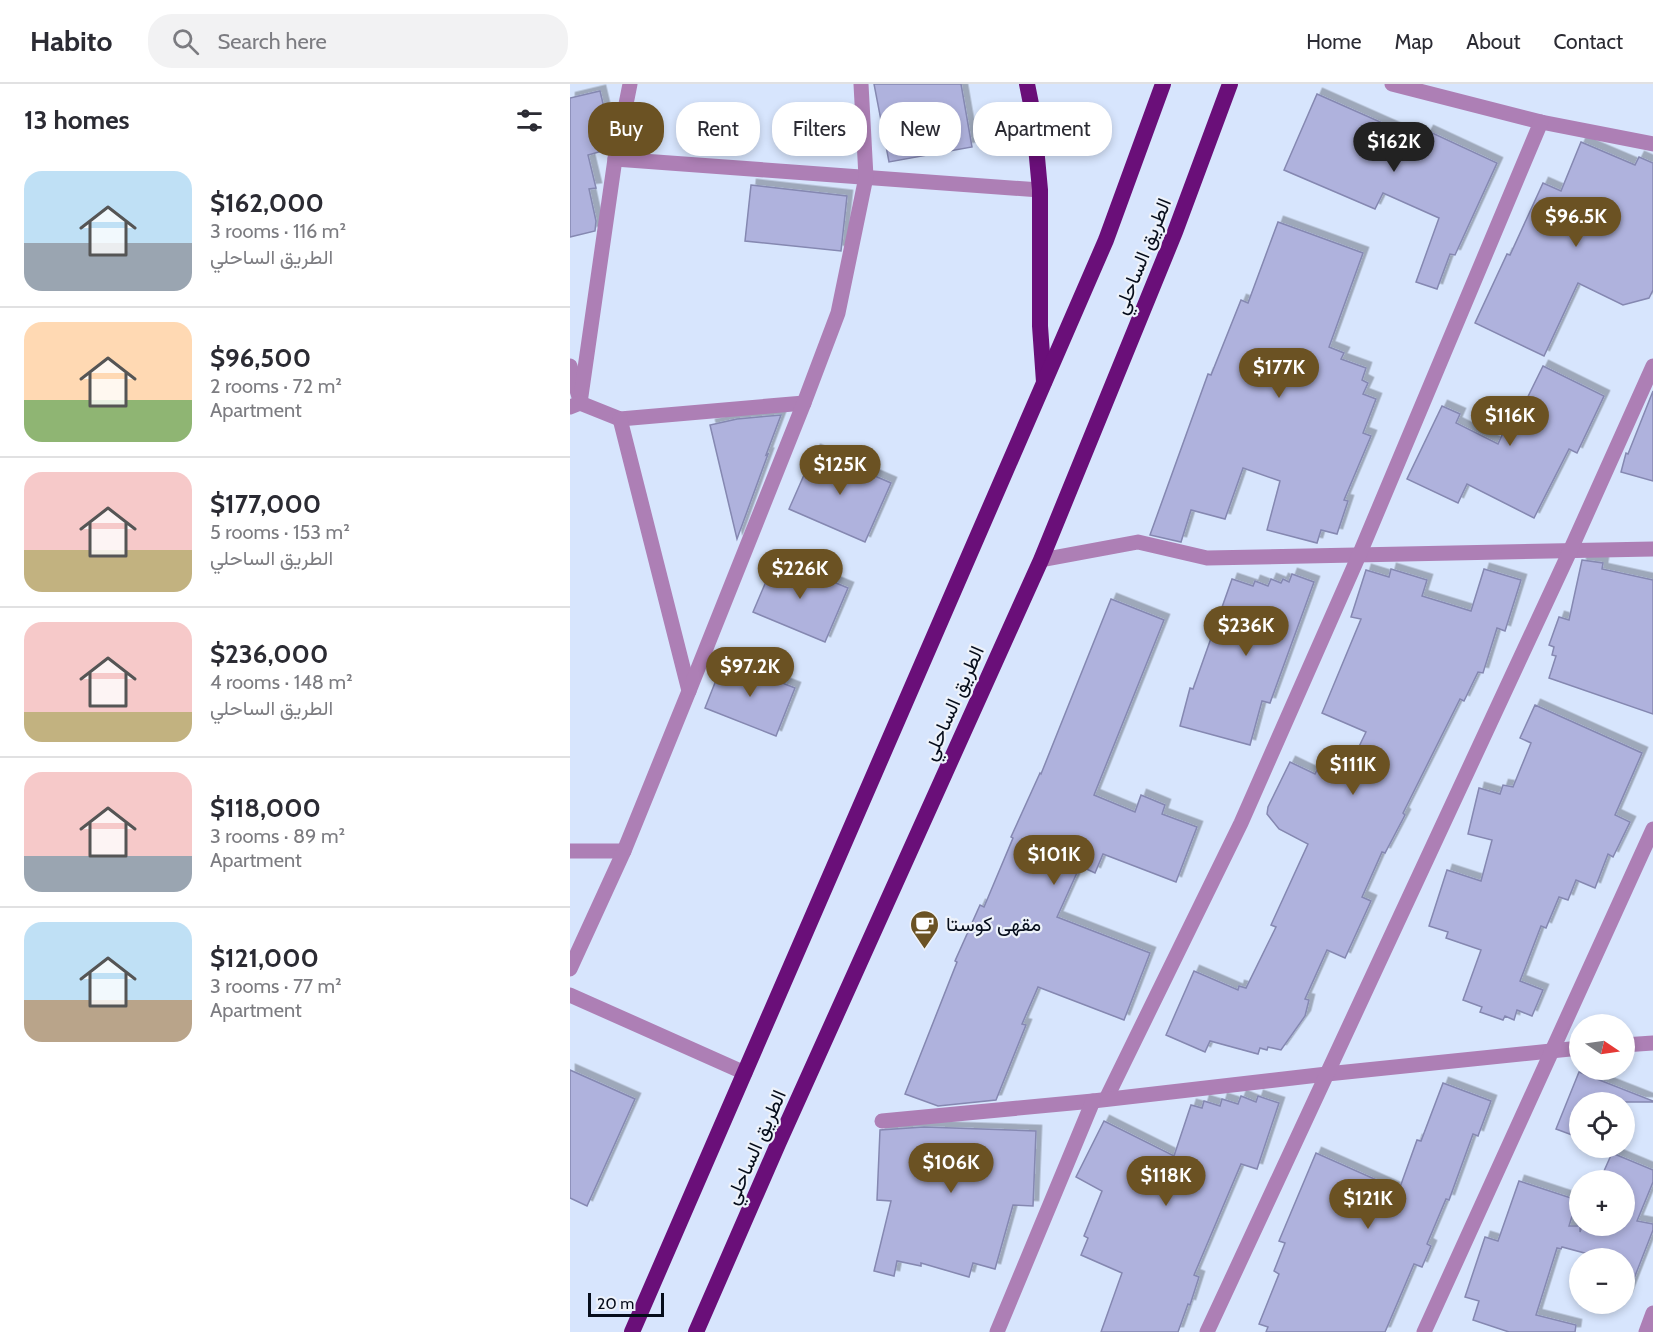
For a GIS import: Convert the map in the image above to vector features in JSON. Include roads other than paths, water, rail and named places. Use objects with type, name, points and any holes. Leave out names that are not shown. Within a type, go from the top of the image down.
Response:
[{"type":"highway","points":[[1027,84],[1033,114],[1040,190],[1040,326],[1044,385]]},
{"type":"highway","name":"الطريق الساحلي","points":[[632,1332],[1106,240],[1163,84]]},
{"type":"highway","name":"الطريق الساحلي","points":[[696,1332],[1041,560],[1175,232],[1230,84]]},
{"type":"street","points":[[575,405],[615,159],[630,84]]},
{"type":"street","points":[[570,969],[624,851],[838,313],[866,177],[861,84]]},
{"type":"street","points":[[1392,84],[1541,122],[1653,144]]},
{"type":"street","points":[[997,1332],[1099,1100],[1241,824],[1360,553],[1541,122]]},
{"type":"street","points":[[615,159],[1040,190]]},
{"type":"street","points":[[570,366],[575,405]]},
{"type":"street","points":[[1207,1332],[1570,551],[1653,366]]},
{"type":"street","points":[[575,405],[620,418],[804,403]]},
{"type":"street","points":[[620,418],[689,691]]},
{"type":"street","points":[[1041,560],[1138,542],[1207,558],[1360,553],[1653,549]]},
{"type":"street","points":[[1424,1332],[1653,829]]},
{"type":"street","points":[[570,851],[624,851]]},
{"type":"street","points":[[570,995],[745,1073]]},
{"type":"street","points":[[1635,1044],[1653,1043]]},
{"type":"street","points":[[882,1121],[1569,1049]]},
{"type":"street","points":[[1646,1332],[1653,1313]]},
{"type":"place","name":"مقهى كوستا","points":[[925,950]]}]
